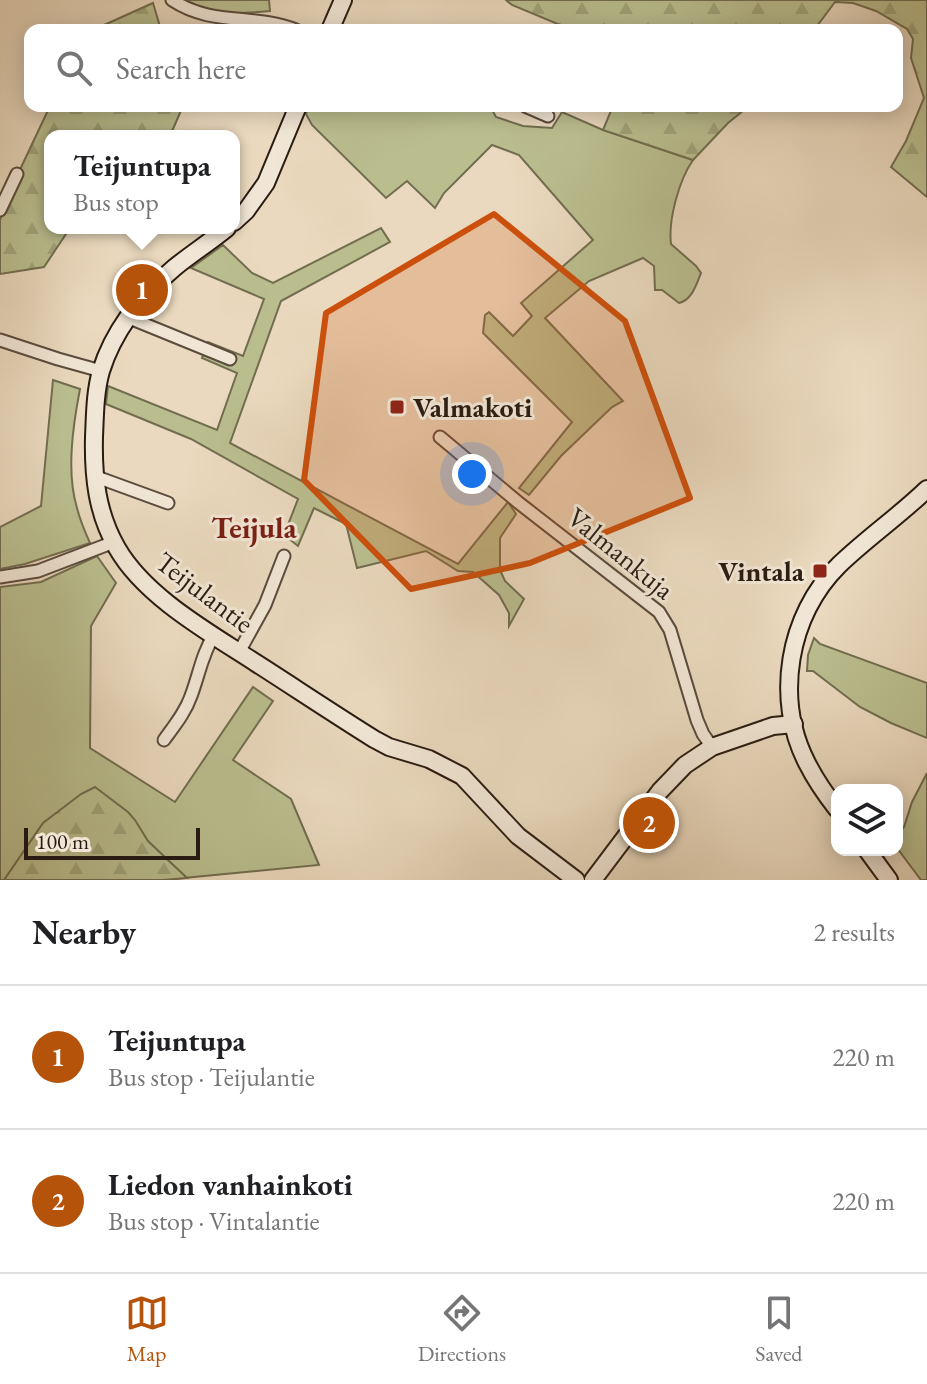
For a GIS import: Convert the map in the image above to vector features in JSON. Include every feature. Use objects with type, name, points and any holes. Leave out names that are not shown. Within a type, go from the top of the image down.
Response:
[{"type":"street","points":[[172,0],[203,15],[275,24]]},
{"type":"street","points":[[333,24],[343,0]]},
{"type":"street","points":[[240,216],[266,183],[296,112]]},
{"type":"street","points":[[539,112],[548,116]]},
{"type":"street","points":[[0,210],[17,174]]},
{"type":"street","name":"Teijulantie","points":[[219,234],[153,287],[127,317],[101,371],[96,399],[94,476],[107,544],[184,615],[239,652],[374,739],[429,759],[462,776],[518,836],[576,880]]},
{"type":"street","points":[[127,317],[230,359]]},
{"type":"street","points":[[0,340],[101,371]]},
{"type":"street","name":"Valmankuja","points":[[440,437],[659,612],[670,630],[697,720],[712,747]]},
{"type":"street","points":[[94,476],[168,503]]},
{"type":"street","points":[[831,800],[807,762],[789,701],[790,670],[798,630],[812,599],[838,566],[927,489]]},
{"type":"street","points":[[0,577],[38,571],[107,544]]},
{"type":"street","points":[[239,652],[265,605],[284,556]]},
{"type":"street","points":[[164,740],[183,714],[206,647],[214,635]]},
{"type":"street","points":[[593,880],[665,786],[685,765],[712,747],[773,726],[794,724]]},
{"type":"street","points":[[871,856],[889,880]]},
{"type":"highlighted area","points":[[494,214],[625,321],[690,498],[530,563],[411,589],[304,480],[326,313]]},
{"type":"green space","points":[[185,0],[269,0],[270,11],[227,13]]},
{"type":"green space","points":[[506,0],[927,0],[927,197],[891,167],[924,98],[911,58],[913,39],[903,24],[876,11],[853,3],[835,2],[818,24],[558,24]]},
{"type":"green space","points":[[153,3],[159,24],[106,24]]},
{"type":"green space","points":[[47,112],[180,112],[173,130],[44,130],[44,234],[66,234],[44,267],[0,274],[0,220]]},
{"type":"green space","points":[[493,112],[496,117],[523,126],[552,128],[562,112],[603,130],[693,160],[683,178],[671,224],[671,244],[701,273],[687,299],[679,303],[662,290],[655,290],[654,266],[643,258],[589,281],[545,318],[623,401],[612,407],[561,456],[529,495],[519,488],[572,422],[483,333],[485,315],[489,312],[513,336],[532,316],[521,303],[593,240],[519,155],[492,145],[444,193],[435,208],[407,181],[386,198],[312,125],[306,114]]},
{"type":"green space","points":[[610,112],[742,112],[693,160],[603,130]]},
{"type":"green space","points":[[381,228],[390,242],[281,301],[230,443],[458,564],[508,502],[516,514],[500,538],[500,570],[505,581],[524,599],[509,626],[509,613],[499,595],[473,572],[458,571],[426,551],[357,568],[346,524],[314,508],[298,546],[284,535],[298,499],[191,439],[106,404],[108,386],[217,430],[237,373],[202,358],[208,342],[243,356],[264,299],[191,268],[223,245],[252,273],[273,283]]},
{"type":"green space","points":[[53,380],[80,389],[71,464],[78,512],[90,543],[0,569],[0,527],[41,506]]},
{"type":"green space","points":[[97,556],[116,583],[91,626],[90,748],[175,802],[253,687],[273,701],[233,760],[291,799],[319,865],[163,880],[0,880],[0,587],[41,582]]},
{"type":"green space","points":[[814,638],[820,644],[927,683],[927,738],[860,707],[813,671],[807,671]]},
{"type":"green space","points":[[927,773],[927,880],[921,880],[903,856],[903,828]]},
{"type":"green space","points":[[95,787],[128,812],[148,841],[187,878],[4,880],[43,823]]},
{"type":"place","name":"Teijuntupa","points":[[142,290]]},
{"type":"place","name":"Valmakoti","points":[[397,407]]},
{"type":"place","name":"Vintala","points":[[820,571]]},
{"type":"place","name":"Liedon vanhainkoti","points":[[649,823]]},
{"type":"district","name":"Teijula","points":[[254,527]]}]
